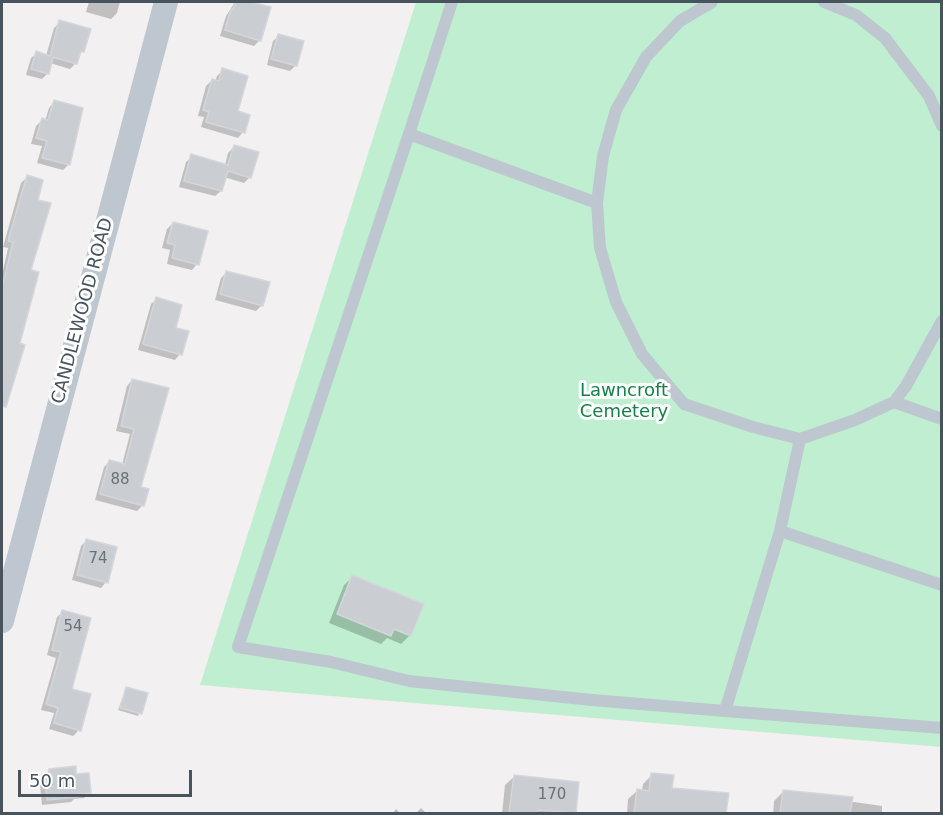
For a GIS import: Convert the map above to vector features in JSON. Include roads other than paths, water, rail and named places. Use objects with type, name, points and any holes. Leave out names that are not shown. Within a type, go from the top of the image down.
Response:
[{"type":"street","name":"CANDLEWOOD ROAD","points":[[2,621],[166,2]]},
{"type":"lane","points":[[453,2],[238,647],[331,662],[409,681],[592,700],[942,728]]},
{"type":"lane","points":[[712,2],[680,21],[646,57],[616,110],[603,156],[597,203],[600,248],[616,302],[642,354],[684,404],[753,428],[800,439],[855,420],[894,402],[906,386],[942,321]]},
{"type":"lane","points":[[824,2],[856,15],[885,38],[929,96],[942,126]]},
{"type":"lane","points":[[409,134],[597,203]]},
{"type":"lane","points":[[894,402],[942,419]]},
{"type":"lane","points":[[725,711],[780,531],[800,439]]},
{"type":"lane","points":[[780,531],[942,585]]},
{"type":"park label","name":"Lawncroft Cemetery","points":[[624,401]]}]
